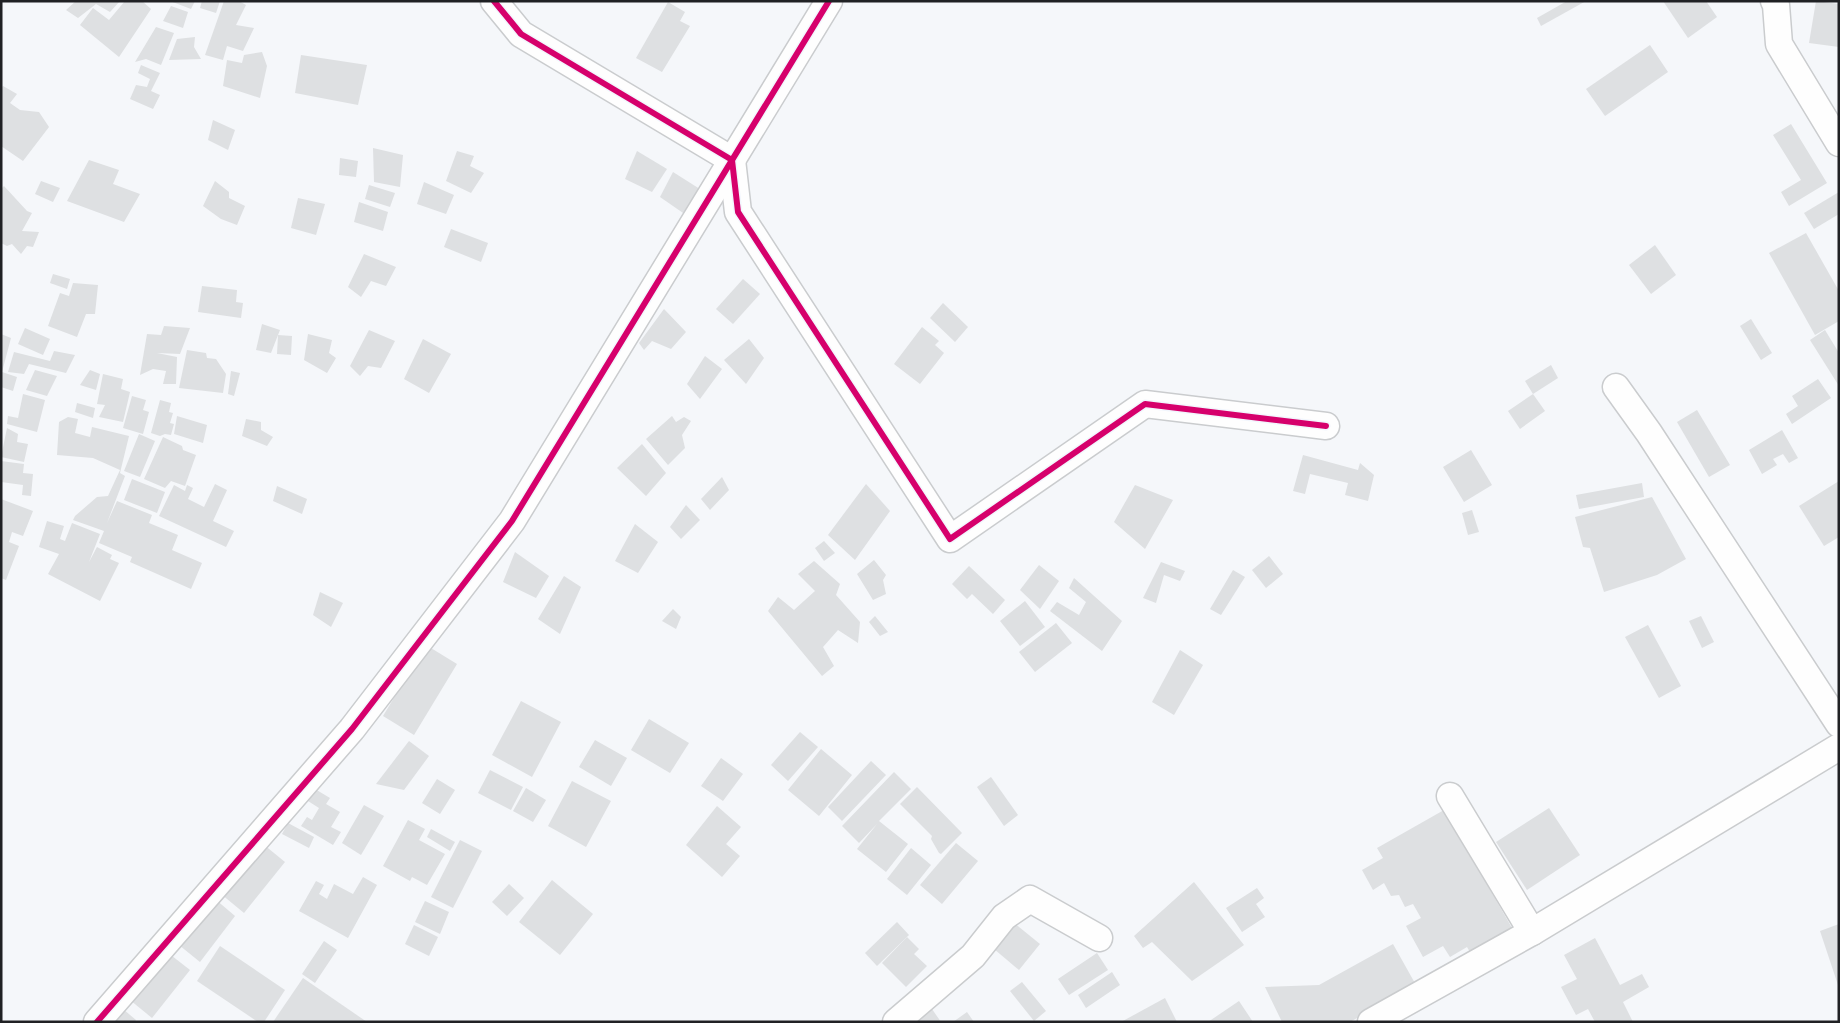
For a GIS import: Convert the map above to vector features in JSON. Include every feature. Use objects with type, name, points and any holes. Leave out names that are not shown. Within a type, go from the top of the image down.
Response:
[{"type":"street","points":[[494,1],[521,34],[732,160]]},
{"type":"street","points":[[98,1022],[352,730],[512,521],[829,1]]},
{"type":"street","points":[[1776,2],[1779,44],[1839,144]]},
{"type":"street","points":[[732,160],[738,212],[950,539],[1145,404],[1326,426]]},
{"type":"street","points":[[1616,387],[1649,433],[1839,724]]},
{"type":"street","points":[[1371,1022],[1532,932],[1839,747]]},
{"type":"street","points":[[1450,796],[1532,932]]},
{"type":"street","points":[[896,1022],[973,956],[1004,917],[1030,899],[1099,938]]},
{"type":"building","points":[[76,1],[120,1],[110,12],[96,4],[78,18],[66,10]]},
{"type":"building","points":[[125,1],[142,1],[151,9],[119,57],[80,25],[93,8],[109,20]]},
{"type":"building","points":[[170,1],[195,1],[191,9]]},
{"type":"building","points":[[202,1],[220,1],[216,13],[200,8]]},
{"type":"building","points":[[224,1],[239,1],[246,5],[236,25],[254,28],[243,51],[227,46],[223,60],[205,55]]},
{"type":"building","points":[[1567,1],[1586,1],[1541,26],[1537,18]]},
{"type":"building","points":[[1663,1],[1706,1],[1717,17],[1688,38]]},
{"type":"building","points":[[1816,1],[1839,4],[1839,47],[1809,43]]},
{"type":"building","points":[[668,2],[685,12],[680,21],[690,26],[662,72],[636,58]]},
{"type":"building","points":[[171,6],[188,12],[183,28],[163,21]]},
{"type":"building","points":[[156,27],[174,33],[161,65],[146,59],[135,62]]},
{"type":"building","points":[[195,37],[194,47],[201,59],[169,60],[177,39]]},
{"type":"building","points":[[1650,45],[1668,72],[1605,116],[1586,89]]},
{"type":"building","points":[[262,52],[267,66],[260,98],[223,86],[227,60],[242,63],[244,55]]},
{"type":"building","points":[[301,55],[367,65],[358,105],[295,93]]},
{"type":"building","points":[[141,65],[160,73],[151,91],[160,95],[153,109],[130,99],[136,85],[147,87],[150,79],[138,73]]},
{"type":"building","points":[[3,86],[17,94],[10,103],[20,110],[39,112],[49,127],[23,161],[1,146],[1,88]]},
{"type":"building","points":[[213,120],[235,130],[228,150],[208,140]]},
{"type":"building","points":[[1791,124],[1827,183],[1789,206],[1781,192],[1801,180],[1773,135]]},
{"type":"building","points":[[373,148],[403,155],[400,187],[374,182]]},
{"type":"building","points":[[457,151],[474,156],[470,166],[484,173],[471,193],[446,181]]},
{"type":"building","points":[[637,151],[667,169],[652,192],[625,179]]},
{"type":"building","points":[[340,158],[358,161],[356,177],[339,175]]},
{"type":"building","points":[[89,160],[119,170],[113,184],[140,194],[124,222],[67,201]]},
{"type":"building","points":[[673,172],[703,191],[686,215],[660,197]]},
{"type":"building","points":[[41,181],[60,188],[53,202],[35,194]]},
{"type":"building","points":[[215,181],[229,192],[229,198],[245,206],[237,225],[221,219],[203,206]]},
{"type":"building","points":[[424,182],[454,195],[446,214],[417,204]]},
{"type":"building","points":[[369,185],[395,193],[390,207],[365,199]]},
{"type":"building","points":[[4,186],[27,211],[32,213],[22,231],[39,232],[33,247],[27,246],[21,254],[12,244],[7,246],[1,243],[1,189]]},
{"type":"building","points":[[1839,192],[1839,214],[1814,229],[1804,213]]},
{"type":"building","points":[[298,198],[325,204],[316,235],[291,228]]},
{"type":"building","points":[[359,202],[388,212],[383,231],[354,222]]},
{"type":"building","points":[[451,229],[488,243],[481,262],[444,247]]},
{"type":"building","points":[[1806,233],[1839,291],[1839,321],[1815,335],[1769,253]]},
{"type":"building","points":[[1655,245],[1676,275],[1651,294],[1629,265]]},
{"type":"building","points":[[364,254],[396,267],[386,286],[371,281],[361,297],[348,287]]},
{"type":"building","points":[[53,274],[70,279],[67,289],[50,283]]},
{"type":"building","points":[[743,279],[760,294],[733,324],[716,309]]},
{"type":"building","points":[[73,283],[98,285],[95,314],[86,314],[77,337],[48,326],[60,293],[69,296]]},
{"type":"building","points":[[202,286],[237,290],[236,302],[243,303],[241,318],[198,312]]},
{"type":"building","points":[[943,303],[968,327],[955,342],[930,318]]},
{"type":"building","points":[[664,309],[686,332],[671,349],[652,341],[644,350],[639,343]]},
{"type":"building","points":[[1751,319],[1772,353],[1761,360],[1740,326]]},
{"type":"building","points":[[262,324],[280,330],[271,353],[256,350]]},
{"type":"building","points":[[164,326],[190,328],[180,354],[157,353],[177,357],[176,384],[163,384],[166,371],[153,369],[140,375],[147,334],[161,335]]},
{"type":"building","points":[[922,327],[939,341],[935,345],[944,353],[920,384],[894,364]]},
{"type":"building","points":[[25,328],[50,339],[43,355],[18,344]]},
{"type":"building","points":[[369,330],[395,341],[381,368],[368,366],[360,376],[350,366]]},
{"type":"building","points":[[1825,330],[1839,353],[1839,386],[1810,340]]},
{"type":"building","points":[[1,334],[11,338],[2,372],[17,377],[13,391],[1,387]]},
{"type":"building","points":[[308,334],[332,340],[329,353],[336,358],[327,373],[304,360]]},
{"type":"building","points":[[278,335],[292,336],[291,355],[277,354]]},
{"type":"building","points":[[423,339],[451,354],[429,393],[404,379]]},
{"type":"building","points":[[749,339],[764,358],[746,384],[724,360]]},
{"type":"building","points":[[187,350],[206,353],[207,358],[216,359],[226,374],[223,393],[179,388]]},
{"type":"building","points":[[54,351],[75,355],[66,373],[29,364],[24,374],[8,372],[14,352],[50,361]]},
{"type":"building","points":[[705,356],[722,369],[700,399],[687,384]]},
{"type":"building","points":[[1551,365],[1558,378],[1533,394],[1525,381]]},
{"type":"building","points":[[35,370],[57,376],[47,396],[26,390]]},
{"type":"building","points":[[90,370],[100,374],[96,390],[80,385]]},
{"type":"building","points":[[231,371],[240,373],[234,396],[228,394]]},
{"type":"building","points":[[103,374],[123,379],[121,389],[130,392],[123,422],[99,417],[105,405],[97,404]]},
{"type":"building","points":[[1818,379],[1831,398],[1792,424],[1786,414],[1798,406],[1792,396]]},
{"type":"building","points":[[23,394],[45,400],[37,432],[7,424],[8,416],[18,418]]},
{"type":"building","points":[[1533,394],[1545,411],[1520,429],[1508,411]]},
{"type":"building","points":[[132,396],[146,400],[143,410],[149,412],[143,434],[123,428]]},
{"type":"building","points":[[160,400],[171,403],[169,412],[173,413],[170,423],[174,424],[171,435],[165,434],[160,436],[151,433]]},
{"type":"building","points":[[77,403],[95,408],[93,418],[75,412]]},
{"type":"building","points":[[1697,410],[1730,465],[1709,477],[1677,422]]},
{"type":"building","points":[[177,416],[207,425],[203,443],[174,434]]},
{"type":"building","points":[[672,416],[676,422],[684,417],[691,421],[682,435],[685,448],[668,465],[646,439]]},
{"type":"building","points":[[68,417],[78,419],[75,433],[90,437],[92,427],[129,436],[120,473],[125,476],[107,523],[117,501],[152,515],[149,523],[178,535],[172,550],[202,563],[191,589],[130,562],[132,557],[99,543],[104,531],[73,520],[75,516],[97,497],[108,496],[120,470],[93,458],[57,455],[59,422]]},
{"type":"building","points":[[246,419],[261,422],[261,430],[273,437],[267,446],[242,436]]},
{"type":"building","points":[[7,428],[18,434],[17,442],[28,444],[24,462],[1,457]]},
{"type":"building","points":[[1782,430],[1798,458],[1789,463],[1783,454],[1773,459],[1777,465],[1762,474],[1749,450]]},
{"type":"building","points":[[139,434],[155,441],[140,477],[124,471]]},
{"type":"building","points":[[163,437],[182,446],[183,450],[196,455],[185,486],[171,481],[165,488],[144,479]]},
{"type":"building","points":[[642,444],[666,473],[646,496],[617,468]]},
{"type":"building","points":[[1471,450],[1492,485],[1464,502],[1443,467]]},
{"type":"building","points":[[1303,455],[1358,470],[1360,463],[1374,475],[1368,501],[1345,495],[1348,483],[1310,474],[1305,494],[1293,491]]},
{"type":"building","points":[[1,461],[24,464],[23,473],[33,474],[31,496],[22,495],[23,485],[1,482]]},
{"type":"building","points":[[722,477],[729,490],[710,510],[701,499]]},
{"type":"building","points":[[132,479],[165,492],[157,513],[124,500]]},
{"type":"building","points":[[1839,481],[1839,537],[1824,546],[1799,506]]},
{"type":"building","points":[[1642,483],[1644,497],[1579,509],[1576,495]]},
{"type":"building","points":[[215,484],[227,490],[213,521],[234,531],[226,547],[159,516],[174,485],[185,491],[187,485],[193,488],[188,499],[204,507]]},
{"type":"building","points":[[866,484],[890,511],[855,560],[828,535]]},
{"type":"building","points":[[1135,485],[1173,500],[1145,549],[1114,522]]},
{"type":"building","points":[[277,486],[307,499],[302,514],[273,501]]},
{"type":"building","points":[[1652,497],[1686,559],[1657,575],[1604,592],[1590,548],[1583,547],[1575,517]]},
{"type":"building","points":[[1,499],[33,511],[23,536],[12,532],[9,542],[19,546],[6,580],[1,578]]},
{"type":"building","points":[[686,505],[700,520],[681,539],[670,527]]},
{"type":"building","points":[[1472,510],[1479,532],[1468,535],[1462,513]]},
{"type":"building","points":[[47,521],[64,526],[60,539],[65,541],[72,523],[100,534],[89,562],[97,547],[112,555],[110,559],[119,563],[100,601],[48,574],[59,554],[39,547]]},
{"type":"building","points":[[635,524],[658,542],[638,573],[615,561]]},
{"type":"building","points":[[824,541],[835,553],[824,561],[815,548]]},
{"type":"building","points":[[515,552],[549,576],[536,598],[503,582]]},
{"type":"building","points":[[1269,556],[1283,574],[1266,588],[1252,570]]},
{"type":"building","points":[[874,560],[886,575],[883,580],[886,594],[873,600],[857,574]]},
{"type":"building","points":[[814,561],[840,584],[836,595],[860,622],[858,643],[838,630],[823,647],[834,666],[822,676],[768,611],[778,597],[794,610],[815,591],[798,574]]},
{"type":"building","points":[[1161,562],[1185,571],[1180,581],[1164,575],[1156,603],[1143,598]]},
{"type":"building","points":[[1039,565],[1059,581],[1040,609],[1020,590]]},
{"type":"building","points":[[969,566],[1005,600],[993,614],[972,594],[967,599],[952,584]]},
{"type":"building","points":[[1233,570],[1245,577],[1221,615],[1210,609]]},
{"type":"building","points":[[564,576],[581,587],[560,634],[538,619]]},
{"type":"building","points":[[1074,578],[1122,621],[1102,651],[1050,611],[1057,602],[1079,615],[1086,602],[1069,588]]},
{"type":"building","points":[[320,592],[343,603],[331,627],[313,615]]},
{"type":"building","points":[[1025,601],[1045,627],[1020,646],[1000,621]]},
{"type":"building","points":[[673,609],[681,617],[676,629],[662,621]]},
{"type":"building","points":[[875,616],[888,632],[880,636],[869,622]]},
{"type":"building","points":[[1701,616],[1714,642],[1702,648],[1689,621]]},
{"type":"building","points":[[1056,623],[1072,643],[1035,672],[1019,652]]},
{"type":"building","points":[[1648,625],[1681,686],[1659,698],[1625,637]]},
{"type":"building","points":[[426,645],[457,664],[414,735],[383,716]]},
{"type":"building","points":[[1180,650],[1203,665],[1174,715],[1152,702]]},
{"type":"building","points":[[521,701],[561,722],[532,777],[492,755]]},
{"type":"building","points":[[649,719],[689,743],[670,773],[631,750]]},
{"type":"building","points":[[800,732],[818,747],[788,781],[771,765]]},
{"type":"building","points":[[595,740],[627,758],[611,786],[579,767]]},
{"type":"building","points":[[409,741],[429,756],[404,790],[376,784]]},
{"type":"building","points":[[821,749],[852,775],[819,816],[788,790]]},
{"type":"building","points":[[721,758],[743,774],[723,801],[701,786]]},
{"type":"building","points":[[871,761],[886,775],[842,821],[828,807]]},
{"type":"building","points":[[490,770],[523,787],[511,810],[478,793]]},
{"type":"building","points":[[894,772],[911,789],[879,821],[908,844],[886,872],[857,849],[877,824],[859,843],[842,826]]},
{"type":"building","points":[[991,777],[1018,815],[1004,826],[977,787]]},
{"type":"building","points":[[437,779],[455,790],[440,814],[422,803]]},
{"type":"building","points":[[572,781],[611,801],[586,847],[548,826]]},
{"type":"building","points":[[917,787],[962,833],[941,854],[931,839],[932,836],[900,804]]},
{"type":"building","points":[[526,788],[546,800],[533,822],[513,811]]},
{"type":"building","points":[[315,789],[330,798],[326,804],[340,812],[331,827],[341,832],[333,845],[301,826],[307,817],[312,820],[319,808],[308,801]]},
{"type":"building","points":[[364,805],[384,816],[361,855],[342,843]]},
{"type":"building","points":[[717,806],[741,827],[726,844],[740,856],[722,877],[686,845]]},
{"type":"building","points":[[1549,808],[1580,855],[1527,890],[1496,842]]},
{"type":"building","points":[[1444,810],[1516,935],[1474,959],[1467,947],[1450,957],[1443,946],[1423,957],[1406,926],[1421,918],[1413,904],[1405,907],[1399,895],[1391,896],[1384,883],[1373,890],[1362,870],[1383,858],[1377,848]]},
{"type":"building","points":[[408,820],[425,829],[419,840],[445,854],[427,885],[412,877],[410,881],[383,866]]},
{"type":"building","points":[[288,823],[314,837],[309,848],[282,834]]},
{"type":"building","points":[[431,829],[455,842],[450,851],[427,837]]},
{"type":"building","points":[[460,840],[482,851],[453,908],[431,897]]},
{"type":"building","points":[[956,843],[978,861],[942,904],[920,885]]},
{"type":"building","points":[[263,844],[285,862],[244,913],[221,894]]},
{"type":"building","points":[[911,848],[931,865],[907,895],[887,879]]},
{"type":"building","points":[[363,877],[377,885],[348,938],[299,911],[316,881],[324,885],[319,894],[327,899],[334,884],[353,894]]},
{"type":"building","points":[[552,880],[593,914],[560,955],[519,922]]},
{"type":"building","points":[[1194,882],[1244,945],[1192,981],[1152,942],[1143,948],[1134,936]]},
{"type":"building","points":[[509,884],[524,898],[507,916],[492,902]]},
{"type":"building","points":[[1257,888],[1264,898],[1256,904],[1265,917],[1242,932],[1226,908]]},
{"type":"building","points":[[215,899],[235,916],[200,962],[179,945]]},
{"type":"building","points":[[425,901],[449,912],[440,934],[415,922]]},
{"type":"building","points":[[897,922],[909,935],[877,966],[865,953]]},
{"type":"building","points":[[1014,923],[1040,944],[1019,970],[994,949]]},
{"type":"building","points":[[1839,924],[1839,985],[1838,985],[1820,931]]},
{"type":"building","points":[[414,925],[438,937],[429,956],[405,944]]},
{"type":"building","points":[[907,937],[919,949],[914,954],[927,966],[906,987],[882,963]]},
{"type":"building","points":[[1595,938],[1620,985],[1642,974],[1649,987],[1623,1002],[1633,1022],[1595,1022],[1588,1009],[1576,1015],[1561,987],[1577,979],[1564,955]]},
{"type":"building","points":[[324,941],[337,950],[315,983],[302,974]]},
{"type":"building","points":[[1393,944],[1416,985],[1350,1022],[1282,1022],[1265,987],[1319,985]]},
{"type":"building","points":[[220,946],[285,990],[264,1022],[258,1022],[197,981]]},
{"type":"building","points":[[167,952],[190,970],[152,1018],[130,1000]]},
{"type":"building","points":[[1097,953],[1108,970],[1069,995],[1058,979]]},
{"type":"building","points":[[1112,972],[1120,985],[1086,1008],[1078,995]]},
{"type":"building","points":[[303,978],[367,1022],[273,1022]]},
{"type":"building","points":[[1022,982],[1046,1011],[1034,1021],[1010,991]]},
{"type":"building","points":[[1165,998],[1177,1022],[1121,1022]]},
{"type":"building","points":[[1239,1001],[1253,1022],[1208,1022]]},
{"type":"building","points":[[123,1009],[136,1020],[135,1022],[113,1022]]},
{"type":"building","points":[[932,1009],[941,1022],[915,1022]]},
{"type":"building","points":[[967,1012],[974,1022],[953,1022]]},
{"type":"cycle path","points":[[494,1],[521,34],[732,160],[738,212],[950,539],[1145,404],[1326,426]]},
{"type":"cycle path","points":[[97,1022],[352,729],[512,521],[829,1]]}]
